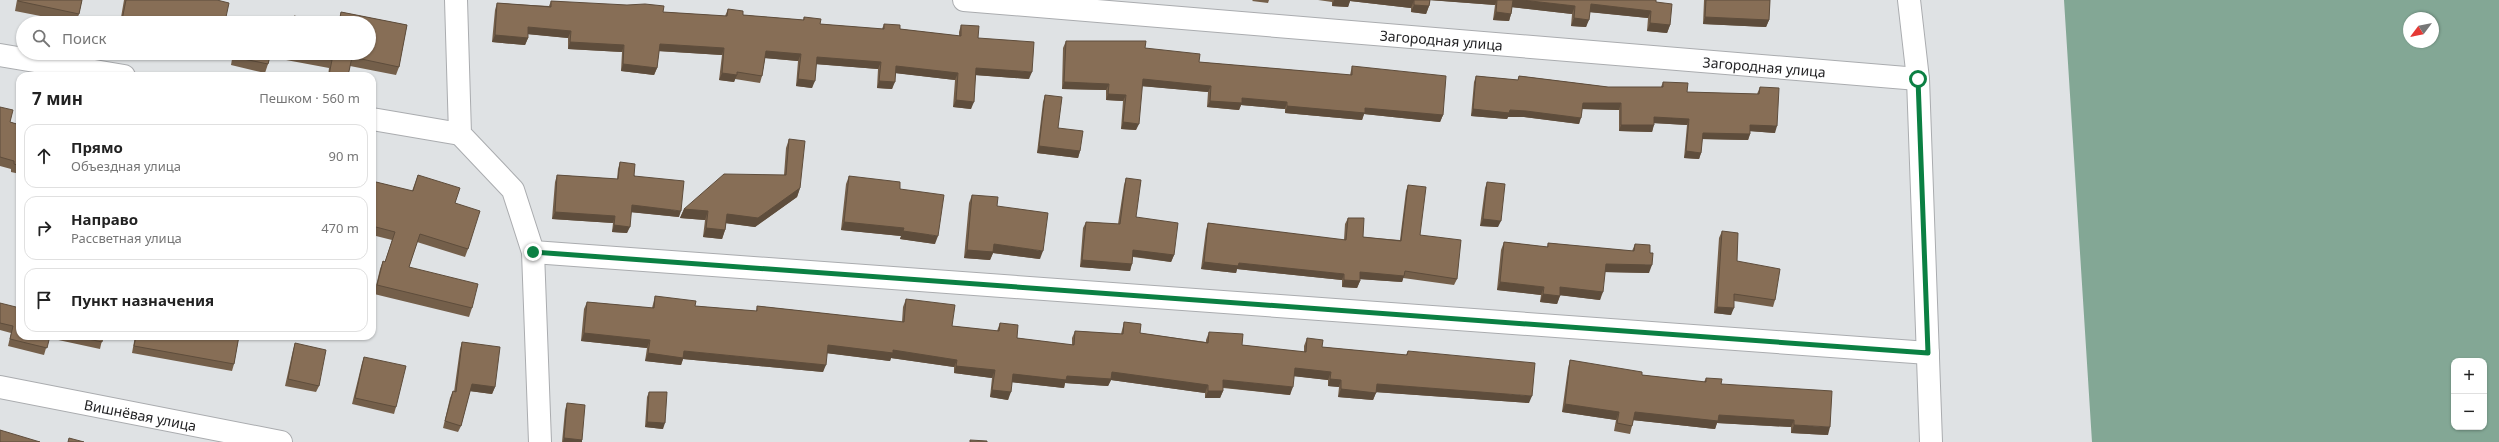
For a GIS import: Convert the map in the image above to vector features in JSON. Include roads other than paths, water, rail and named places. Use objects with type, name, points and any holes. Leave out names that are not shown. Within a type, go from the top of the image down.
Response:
[{"type":"street","points":[[456,0],[460,134]]},
{"type":"street","name":"Загородная улица","points":[[964,0],[1918,79]]},
{"type":"street","points":[[1909,0],[1918,79],[1931,442]]},
{"type":"street","points":[[0,55],[16,58]]},
{"type":"street","points":[[30,60],[100,72]]},
{"type":"street","points":[[376,120],[460,134],[513,190],[533,252],[540,442]]},
{"type":"street","points":[[533,252],[1928,353]]},
{"type":"street","name":"Вишнёвая улица","points":[[0,387],[281,442]]}]
